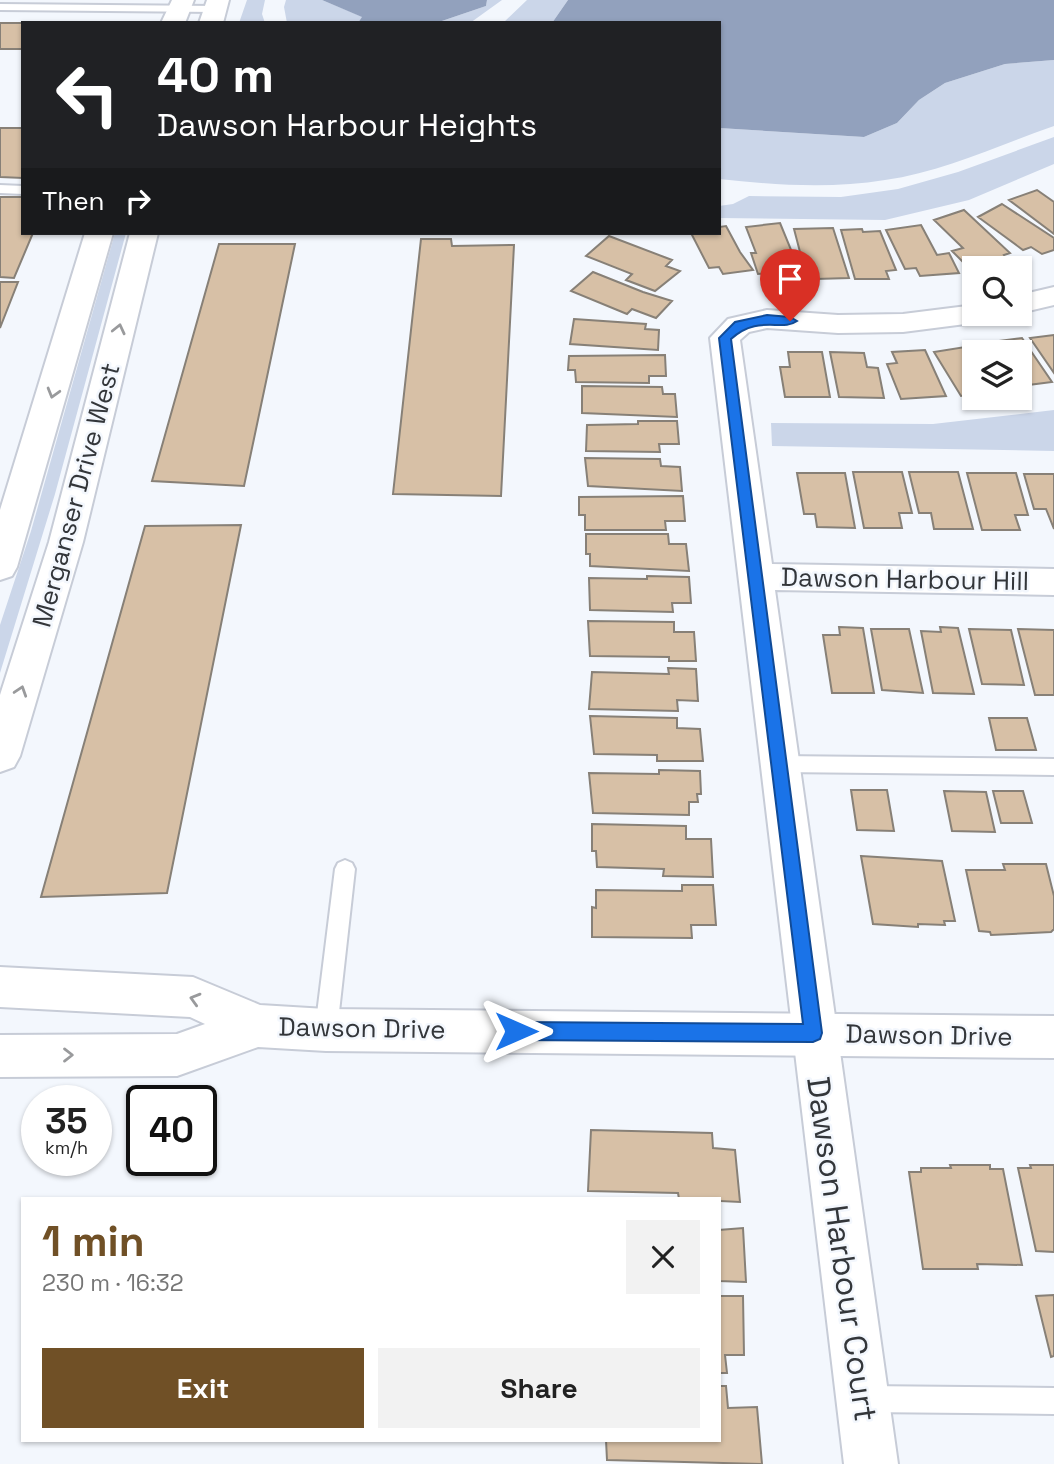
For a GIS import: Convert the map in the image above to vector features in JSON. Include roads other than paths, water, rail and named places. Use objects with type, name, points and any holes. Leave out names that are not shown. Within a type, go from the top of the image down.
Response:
[{"type":"street","name":"Merganser Drive West","points":[[0,567],[98,235]]},
{"type":"street","name":"Merganser Drive West","points":[[0,756],[66,542],[143,235]]},
{"type":"street","points":[[1032,301],[1054,296]]},
{"type":"street","name":"Dawson Harbour Court","points":[[871,1464],[725,338],[739,325],[767,319],[838,324],[903,323],[962,315]]},
{"type":"street","name":"Dawson Harbour Hill","points":[[756,577],[1054,582]]},
{"type":"street","name":"Dawson Drive","points":[[0,987],[193,996],[258,1026],[326,1030],[1054,1037]]},
{"type":"street","name":"Dawson Drive","points":[[0,1056],[177,1055],[258,1026]]},
{"type":"lane","points":[[0,7],[214,10]]},
{"type":"lane","points":[[0,190],[21,190]]},
{"type":"lane","points":[[779,764],[1054,767]]},
{"type":"lane","points":[[326,1030],[345,869]]},
{"type":"lane","points":[[862,1399],[1054,1401]]}]
